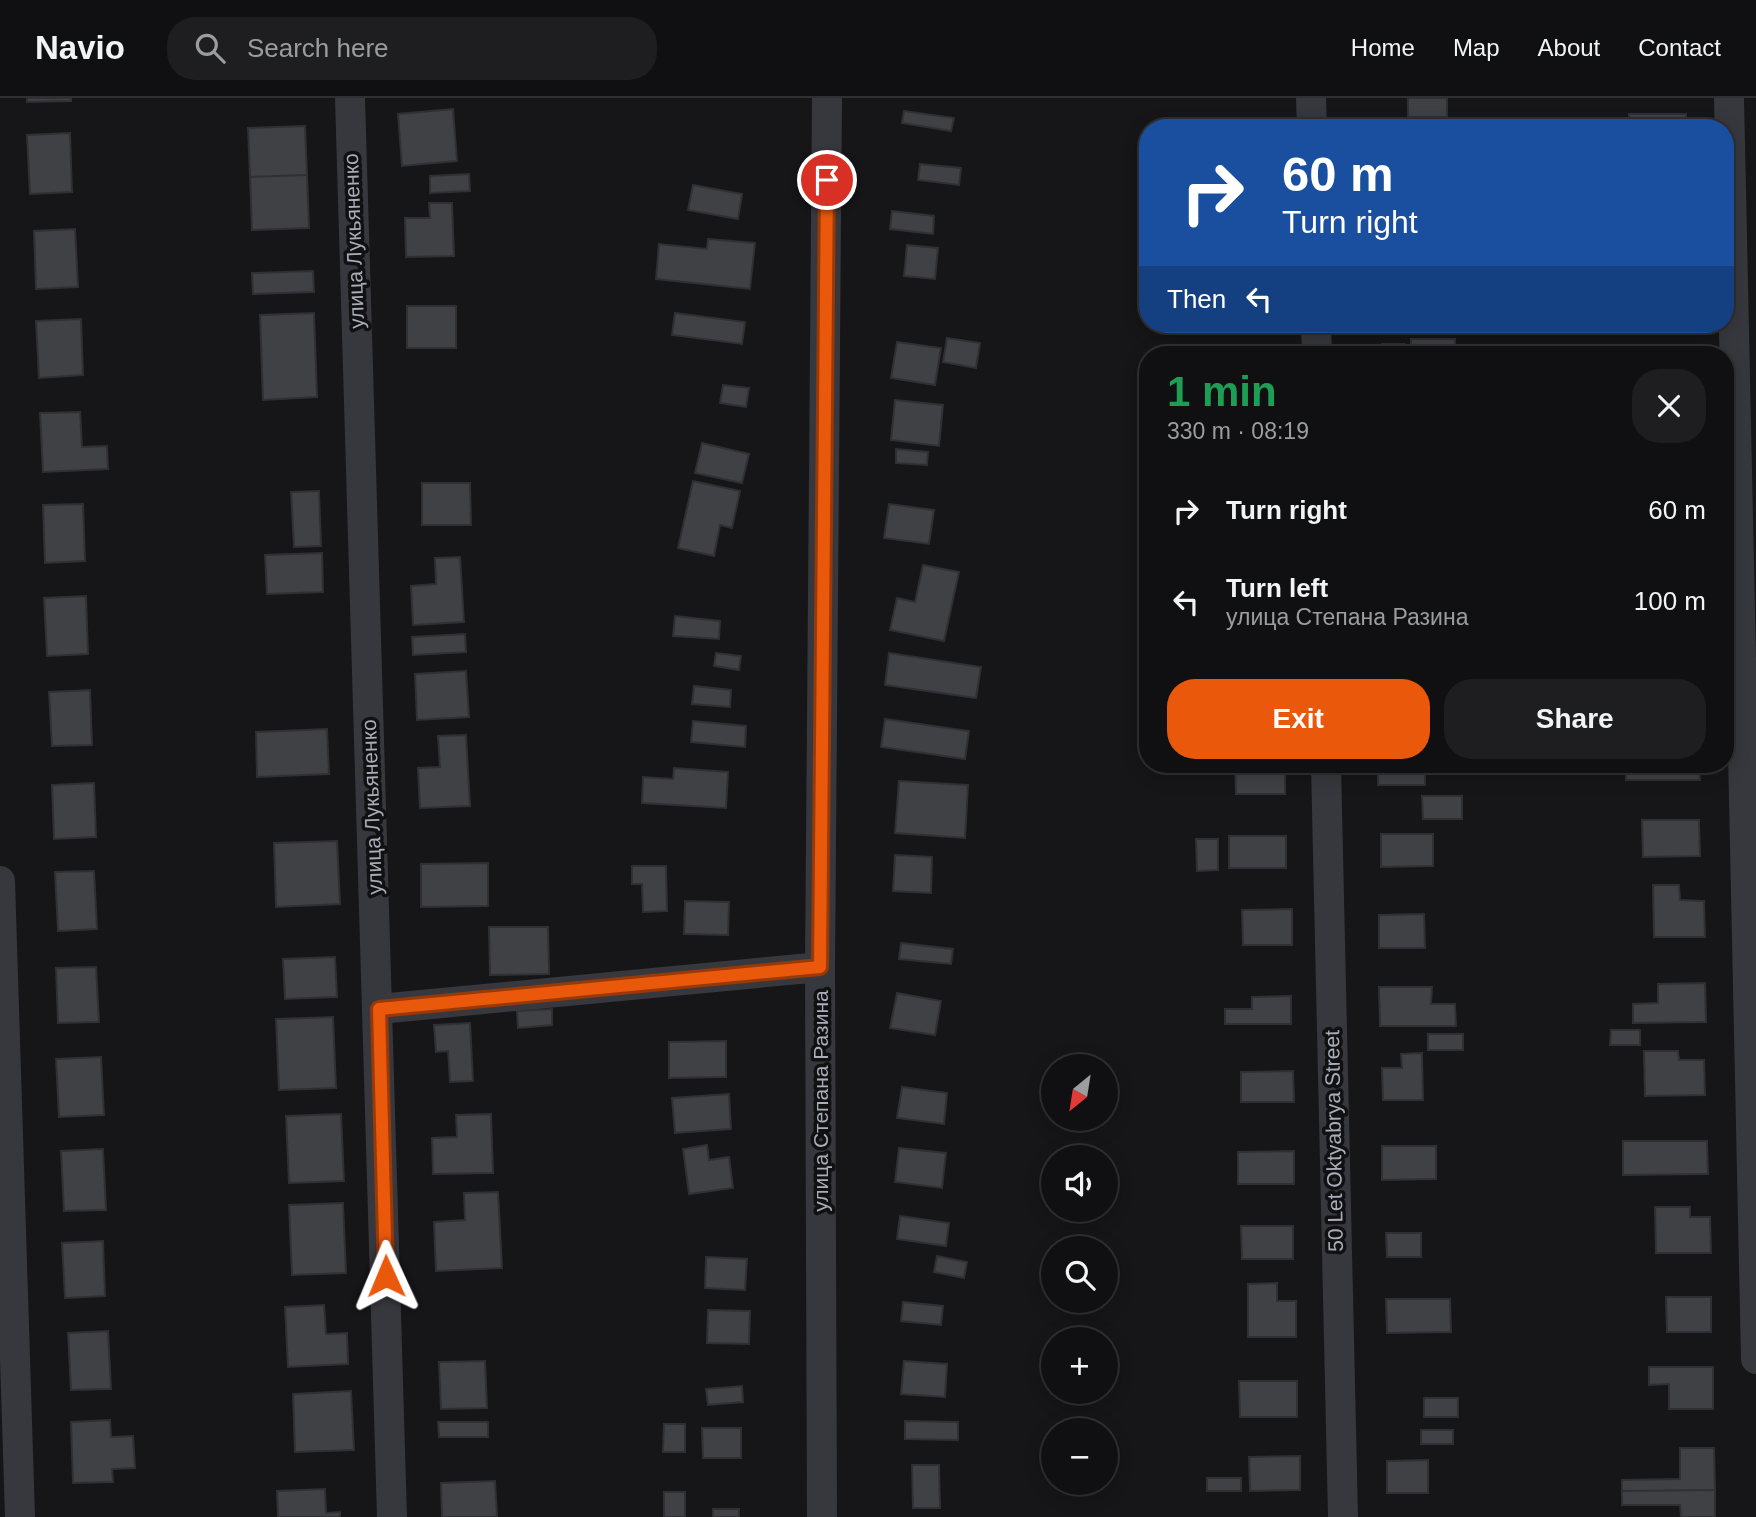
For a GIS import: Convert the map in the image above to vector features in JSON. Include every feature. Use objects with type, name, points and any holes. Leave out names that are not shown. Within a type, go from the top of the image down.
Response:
[{"type":"street","name":"улица Лукьяненко","points":[[350,98],[392,1517]]},
{"type":"street","name":"улица Степана Разина","points":[[822,1517],[820,967],[827,98]]},
{"type":"street","points":[[1311,98],[1312,119]]},
{"type":"street","points":[[1729,98],[1729,119]]},
{"type":"street","points":[[1734,332],[1756,1359]]},
{"type":"street","name":"50 Let Oktyabrya Street","points":[[1326,773],[1343,1517]]},
{"type":"street","points":[[0,881],[20,1517]]},
{"type":"street","points":[[379,1009],[820,967]]},
{"type":"building","points":[[27,98],[71,98],[71,101],[27,102]]},
{"type":"building","points":[[1408,98],[1447,98],[1447,117],[1408,117]]},
{"type":"building","points":[[453,109],[457,161],[402,166],[398,114]]},
{"type":"building","points":[[904,111],[954,118],[951,131],[902,123]]},
{"type":"building","points":[[1629,114],[1686,114],[1686,119],[1629,119]]},
{"type":"building","points":[[305,126],[307,175],[250,177],[248,128]]},
{"type":"building","points":[[70,133],[72,192],[30,194],[27,135]]},
{"type":"building","points":[[920,164],[961,168],[959,185],[918,180]]},
{"type":"building","points":[[469,174],[470,191],[430,193],[430,176]]},
{"type":"building","points":[[307,175],[309,228],[252,230],[250,177]]},
{"type":"building","points":[[693,185],[742,194],[738,219],[688,210]]},
{"type":"building","points":[[429,203],[452,203],[454,256],[406,257],[405,218],[430,218]]},
{"type":"building","points":[[892,211],[934,216],[933,234],[890,229]]},
{"type":"building","points":[[75,229],[78,287],[36,289],[34,231]]},
{"type":"building","points":[[708,239],[755,243],[750,289],[656,279],[659,244],[707,249]]},
{"type":"building","points":[[907,245],[938,248],[935,279],[904,276]]},
{"type":"building","points":[[313,271],[314,292],[253,294],[252,273]]},
{"type":"building","points":[[407,306],[456,306],[456,348],[407,348]]},
{"type":"building","points":[[314,313],[317,397],[263,400],[260,315]]},
{"type":"building","points":[[675,313],[745,322],[742,344],[672,335]]},
{"type":"building","points":[[81,319],[83,375],[39,378],[36,321]]},
{"type":"building","points":[[947,338],[980,343],[976,368],[943,362]]},
{"type":"building","points":[[1411,339],[1455,339],[1455,346],[1411,346]]},
{"type":"building","points":[[897,342],[941,348],[935,385],[891,378]]},
{"type":"building","points":[[1382,344],[1404,344],[1404,346]]},
{"type":"building","points":[[723,385],[749,388],[746,407],[720,403]]},
{"type":"building","points":[[895,400],[943,405],[939,446],[891,440]]},
{"type":"building","points":[[80,412],[82,447],[107,446],[108,469],[43,472],[40,413]]},
{"type":"building","points":[[702,443],[749,454],[742,483],[695,473]]},
{"type":"building","points":[[896,449],[928,452],[927,465],[896,463]]},
{"type":"building","points":[[693,481],[740,491],[732,528],[720,525],[714,556],[678,548]]},
{"type":"building","points":[[422,483],[470,483],[471,525],[422,525]]},
{"type":"building","points":[[319,491],[321,546],[294,547],[291,492]]},
{"type":"building","points":[[83,504],[85,561],[45,563],[43,505]]},
{"type":"building","points":[[889,504],[934,510],[929,544],[884,538]]},
{"type":"building","points":[[322,553],[323,592],[267,594],[265,555]]},
{"type":"building","points":[[460,557],[464,622],[413,625],[411,586],[436,584],[435,558]]},
{"type":"building","points":[[923,565],[959,572],[944,641],[890,630],[897,598],[915,602]]},
{"type":"building","points":[[86,596],[88,654],[47,656],[44,598]]},
{"type":"building","points":[[675,616],[720,621],[719,639],[673,636]]},
{"type":"building","points":[[465,634],[466,652],[413,655],[412,637]]},
{"type":"building","points":[[716,653],[741,656],[739,670],[714,666]]},
{"type":"building","points":[[889,653],[981,667],[976,698],[885,685]]},
{"type":"building","points":[[466,671],[469,717],[417,720],[415,674]]},
{"type":"building","points":[[694,686],[731,690],[730,707],[692,704]]},
{"type":"building","points":[[90,690],[92,745],[52,746],[49,692]]},
{"type":"building","points":[[885,719],[969,731],[965,759],[881,747]]},
{"type":"building","points":[[693,721],[746,726],[745,747],[691,742]]},
{"type":"building","points":[[327,729],[329,774],[257,777],[256,732]]},
{"type":"building","points":[[466,735],[470,806],[420,808],[418,768],[440,767],[438,736]]},
{"type":"building","points":[[674,768],[728,772],[726,808],[642,803],[643,777],[673,779]]},
{"type":"building","points":[[1235,773],[1285,773],[1285,794],[1236,794]]},
{"type":"building","points":[[1378,773],[1425,773],[1425,785],[1378,785]]},
{"type":"building","points":[[1626,773],[1700,773],[1700,780],[1626,780]]},
{"type":"building","points":[[899,781],[968,785],[965,838],[895,833]]},
{"type":"building","points":[[94,783],[96,837],[54,839],[52,785]]},
{"type":"building","points":[[1422,796],[1462,796],[1462,819],[1423,819]]},
{"type":"building","points":[[1642,820],[1699,820],[1700,856],[1643,857]]},
{"type":"building","points":[[1381,834],[1433,834],[1433,866],[1381,867]]},
{"type":"building","points":[[1229,836],[1286,836],[1286,868],[1229,868]]},
{"type":"building","points":[[1196,839],[1218,839],[1218,870],[1197,871]]},
{"type":"building","points":[[337,841],[340,904],[276,907],[274,843]]},
{"type":"building","points":[[895,855],[932,857],[931,893],[893,891]]},
{"type":"building","points":[[488,863],[488,906],[421,907],[421,864]]},
{"type":"building","points":[[632,866],[666,866],[667,911],[643,912],[642,884],[632,884]]},
{"type":"building","points":[[94,871],[97,929],[58,931],[55,872]]},
{"type":"building","points":[[1653,885],[1679,885],[1680,900],[1704,901],[1705,937],[1654,937]]},
{"type":"building","points":[[685,901],[729,902],[728,935],[684,934]]},
{"type":"building","points":[[1292,909],[1292,945],[1243,945],[1242,910]]},
{"type":"building","points":[[1424,914],[1425,948],[1379,948],[1379,915]]},
{"type":"building","points":[[489,927],[548,927],[549,974],[490,975]]},
{"type":"building","points":[[901,943],[953,949],[951,964],[899,959]]},
{"type":"building","points":[[335,957],[337,997],[285,999],[283,959]]},
{"type":"building","points":[[96,967],[99,1022],[58,1023],[56,968]]},
{"type":"building","points":[[1705,983],[1706,1022],[1633,1023],[1633,1004],[1658,1003],[1658,984]]},
{"type":"building","points":[[1379,987],[1432,987],[1431,1004],[1455,1004],[1456,1026],[1380,1026]]},
{"type":"building","points":[[897,993],[941,1001],[935,1035],[890,1028]]},
{"type":"building","points":[[1291,996],[1291,1024],[1225,1024],[1225,1009],[1252,1009],[1252,997]]},
{"type":"building","points":[[552,1009],[552,1025],[518,1028],[517,1011]]},
{"type":"building","points":[[333,1017],[336,1088],[279,1090],[276,1019]]},
{"type":"building","points":[[470,1023],[473,1081],[450,1082],[448,1051],[436,1052],[434,1025]]},
{"type":"building","points":[[1611,1030],[1640,1030],[1640,1045],[1610,1045]]},
{"type":"building","points":[[1428,1034],[1463,1034],[1463,1050],[1428,1050]]},
{"type":"building","points":[[726,1041],[726,1077],[669,1078],[669,1042]]},
{"type":"building","points":[[1644,1051],[1678,1051],[1679,1060],[1704,1060],[1705,1095],[1645,1096]]},
{"type":"building","points":[[1422,1053],[1423,1100],[1383,1100],[1382,1068],[1402,1068],[1401,1054]]},
{"type":"building","points":[[101,1057],[104,1115],[59,1117],[56,1059]]},
{"type":"building","points":[[1293,1071],[1294,1102],[1241,1102],[1241,1072]]},
{"type":"building","points":[[902,1087],[947,1093],[944,1124],[897,1118]]},
{"type":"building","points":[[729,1094],[731,1129],[675,1133],[672,1098]]},
{"type":"building","points":[[341,1114],[344,1181],[289,1183],[286,1116]]},
{"type":"building","points":[[491,1114],[493,1173],[433,1174],[432,1138],[457,1137],[456,1115]]},
{"type":"building","points":[[1623,1141],[1707,1141],[1708,1174],[1623,1175]]},
{"type":"building","points":[[707,1145],[709,1160],[729,1157],[733,1188],[689,1194],[683,1149]]},
{"type":"building","points":[[1382,1146],[1436,1146],[1436,1179],[1382,1180]]},
{"type":"building","points":[[899,1148],[946,1153],[942,1188],[895,1182]]},
{"type":"building","points":[[103,1149],[106,1210],[64,1211],[61,1151]]},
{"type":"building","points":[[1294,1151],[1294,1184],[1238,1184],[1238,1152]]},
{"type":"building","points":[[498,1192],[502,1268],[436,1271],[434,1222],[465,1220],[464,1193]]},
{"type":"building","points":[[343,1203],[346,1273],[292,1275],[289,1205]]},
{"type":"building","points":[[1655,1207],[1690,1207],[1690,1217],[1710,1217],[1711,1253],[1656,1253]]},
{"type":"building","points":[[900,1216],[949,1223],[946,1246],[897,1239]]},
{"type":"building","points":[[1241,1226],[1293,1226],[1293,1259],[1242,1259]]},
{"type":"building","points":[[1386,1233],[1421,1233],[1421,1257],[1387,1257]]},
{"type":"building","points":[[103,1241],[105,1296],[65,1298],[62,1243]]},
{"type":"building","points":[[937,1256],[967,1262],[964,1278],[934,1272]]},
{"type":"building","points":[[706,1257],[747,1259],[745,1290],[705,1288]]},
{"type":"building","points":[[1277,1283],[1277,1301],[1296,1301],[1296,1337],[1248,1337],[1248,1284]]},
{"type":"building","points":[[1666,1297],[1711,1297],[1711,1332],[1667,1332]]},
{"type":"building","points":[[1386,1299],[1450,1299],[1451,1332],[1387,1333]]},
{"type":"building","points":[[903,1302],[943,1306],[941,1325],[901,1321]]},
{"type":"building","points":[[324,1305],[326,1334],[347,1333],[348,1364],[288,1367],[285,1307]]},
{"type":"building","points":[[708,1310],[750,1311],[749,1344],[707,1343]]},
{"type":"building","points":[[108,1331],[111,1389],[71,1390],[68,1333]]},
{"type":"building","points":[[485,1361],[487,1408],[441,1409],[439,1362]]},
{"type":"building","points":[[904,1361],[947,1364],[945,1397],[901,1394]]},
{"type":"building","points":[[1649,1367],[1713,1367],[1713,1409],[1669,1409],[1669,1384],[1649,1385]]},
{"type":"building","points":[[1239,1381],[1297,1381],[1297,1417],[1240,1417]]},
{"type":"building","points":[[742,1386],[743,1402],[708,1405],[706,1389]]},
{"type":"building","points":[[351,1391],[354,1450],[295,1452],[293,1394]]},
{"type":"building","points":[[1424,1398],[1458,1398],[1458,1417],[1424,1417]]},
{"type":"building","points":[[110,1420],[111,1437],[133,1436],[135,1468],[112,1469],[113,1482],[73,1483],[71,1422]]},
{"type":"building","points":[[905,1421],[958,1422],[958,1440],[905,1439]]},
{"type":"building","points":[[438,1422],[488,1422],[488,1437],[439,1437]]},
{"type":"building","points":[[664,1424],[685,1424],[685,1452],[663,1452]]},
{"type":"building","points":[[702,1428],[741,1428],[741,1458],[703,1458]]},
{"type":"building","points":[[1421,1430],[1453,1430],[1453,1444],[1421,1444]]},
{"type":"building","points":[[1680,1448],[1714,1448],[1715,1490],[1622,1491],[1622,1480],[1680,1479]]},
{"type":"building","points":[[1300,1456],[1300,1490],[1250,1491],[1249,1457]]},
{"type":"building","points":[[1428,1460],[1428,1493],[1387,1493],[1387,1461]]},
{"type":"building","points":[[912,1465],[939,1465],[940,1508],[913,1508]]},
{"type":"building","points":[[1207,1478],[1241,1478],[1241,1491],[1207,1491]]},
{"type":"building","points":[[495,1481],[497,1517],[442,1517],[441,1483]]},
{"type":"building","points":[[325,1489],[326,1513],[340,1512],[340,1517],[278,1517],[277,1491]]},
{"type":"building","points":[[1715,1490],[1715,1517],[1681,1517],[1680,1505],[1622,1505],[1622,1491]]},
{"type":"building","points":[[664,1492],[685,1492],[685,1517],[664,1517]]},
{"type":"building","points":[[713,1509],[739,1509],[739,1517],[713,1517]]},
{"type":"route","points":[[386,1276],[379,1009],[820,967],[827,180]]}]
